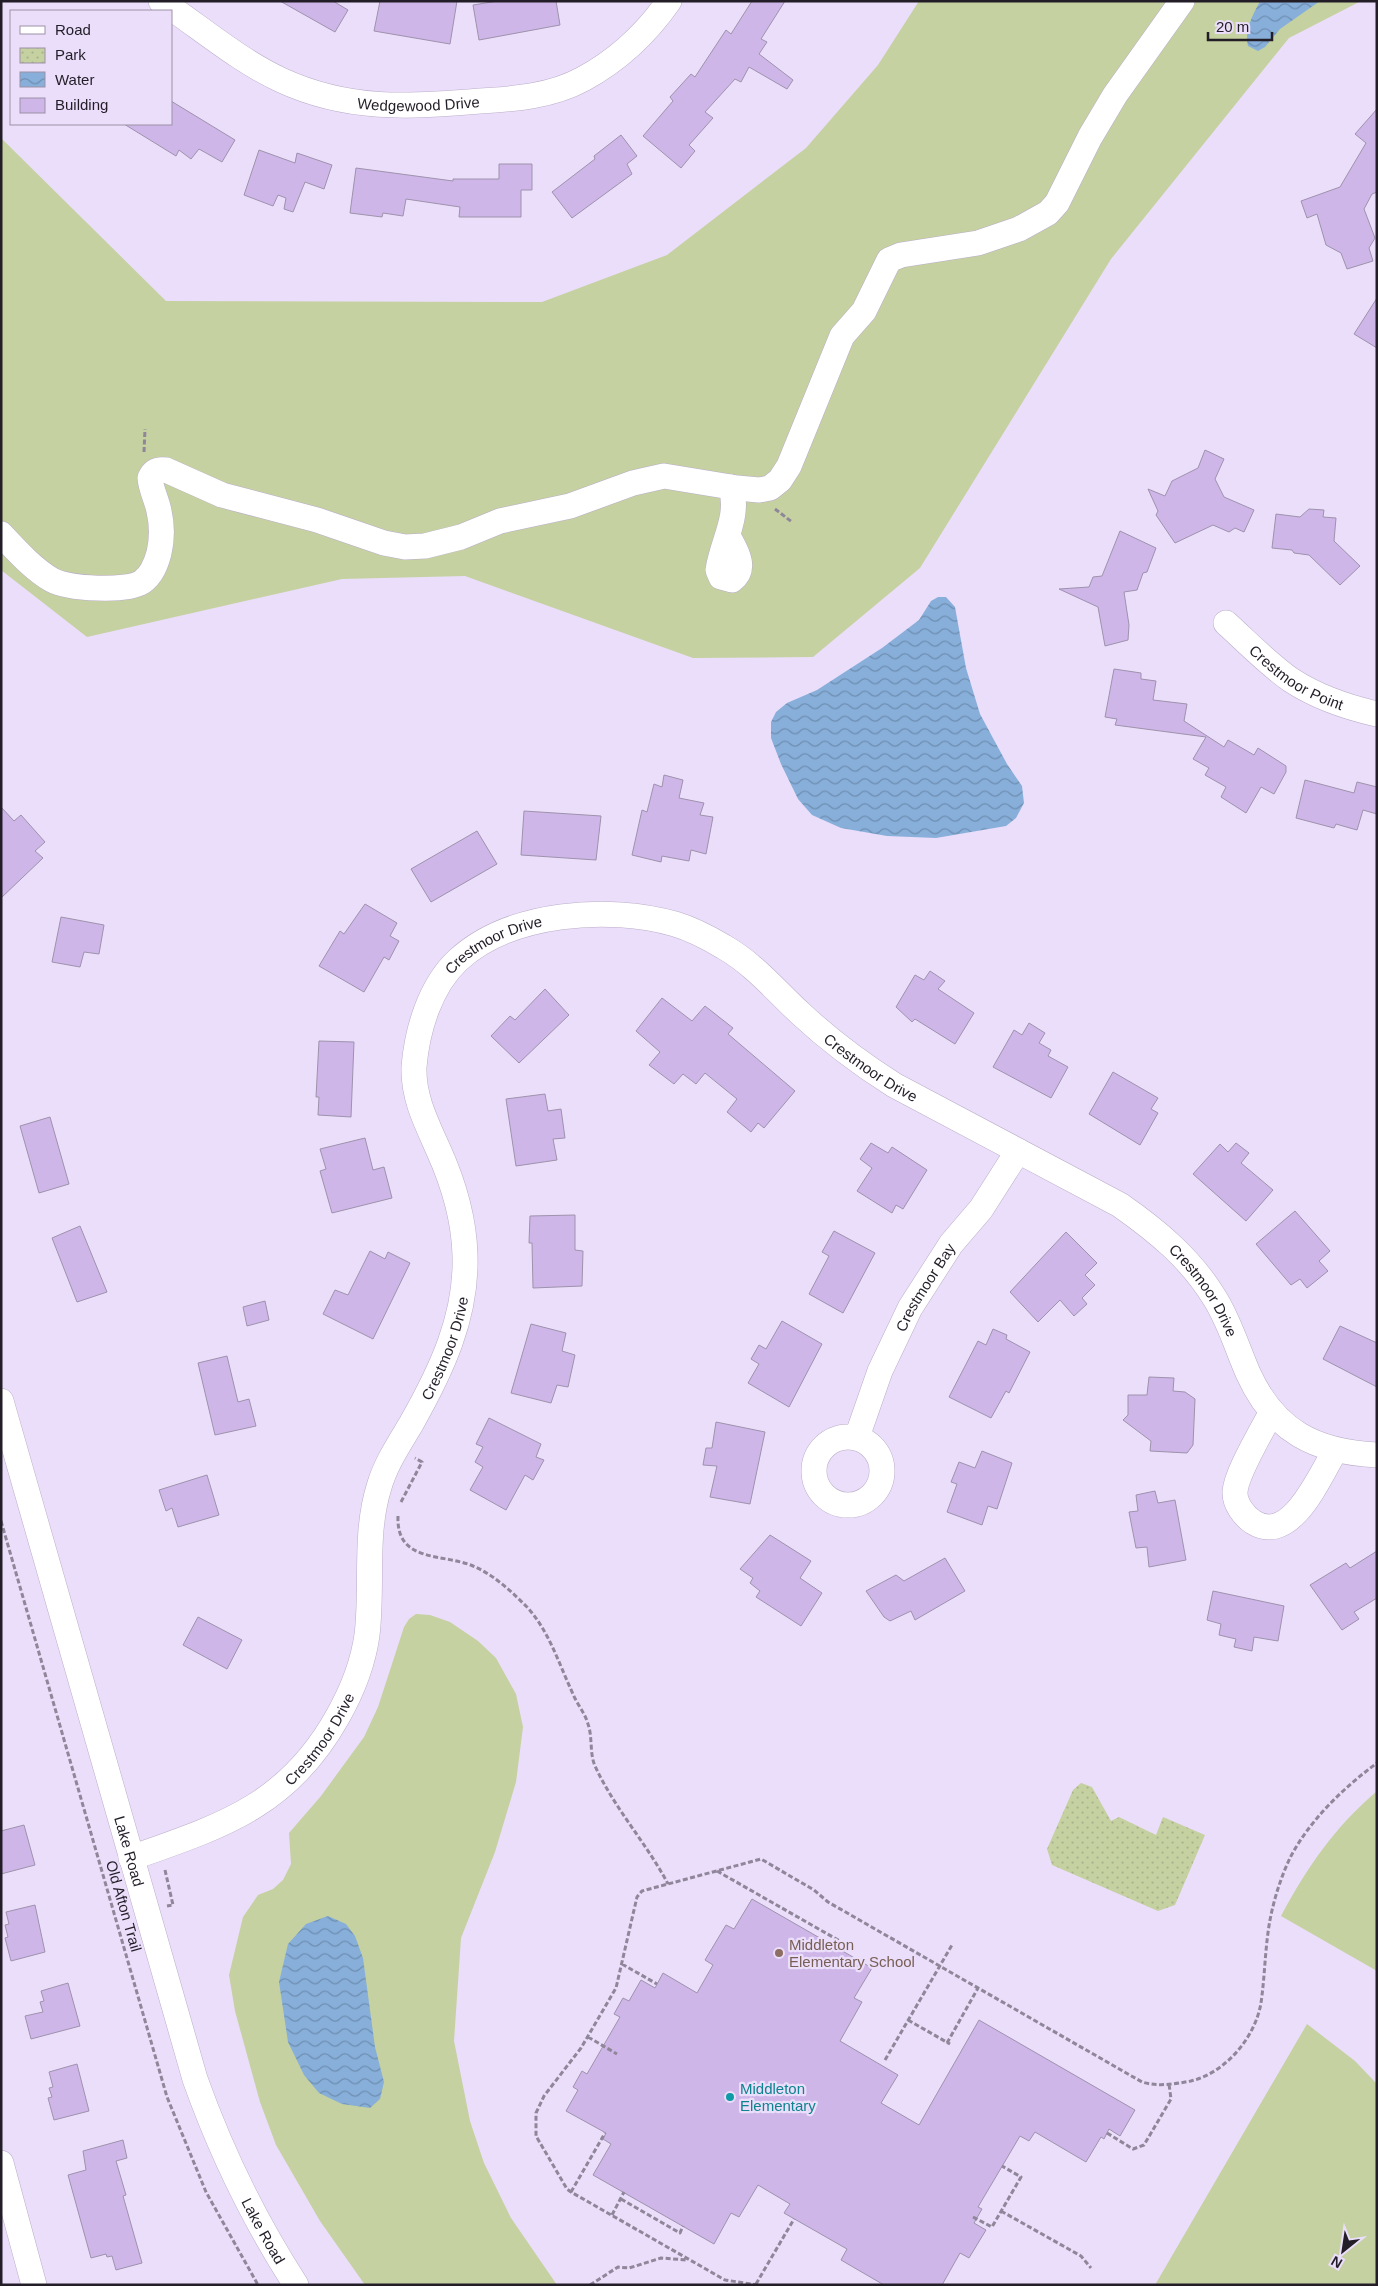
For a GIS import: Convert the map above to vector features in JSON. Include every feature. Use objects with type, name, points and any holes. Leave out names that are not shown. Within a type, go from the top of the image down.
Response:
[{"type":"street","name":"Wedgewood Drive","points":[[171,4],[252,64],[280,80],[315,93],[350,102],[418,107],[516,98],[550,92],[582,80],[610,63],[636,42],[668,1]]},
{"type":"street","points":[[1,534],[42,573],[61,584],[75,586],[131,586],[141,583],[148,577],[155,566],[160,551],[159,511],[150,478],[152,473],[159,469],[166,470],[222,495],[317,520],[384,543],[405,547],[425,546],[461,537],[500,520],[570,506],[633,483],[664,476],[731,487],[759,490],[770,488],[780,480],[789,466],[842,336],[864,311],[888,260],[901,255],[978,243],[1019,230],[1048,213],[1057,203],[1090,137],[1115,95],[1182,1]]},
{"type":"street","points":[[728,536],[735,499],[731,487]]},
{"type":"street","name":"Crestmoor Point","points":[[1226,623],[1290,679],[1318,695],[1348,708],[1377,714]]},
{"type":"street","name":"Crestmoor Drive","points":[[131,1858],[210,1830],[266,1800],[290,1779],[311,1756],[330,1730],[347,1700],[360,1667],[367,1635],[372,1510],[377,1492],[386,1470],[434,1383],[448,1353],[458,1320],[464,1287],[465,1252],[461,1216],[447,1171],[420,1106],[414,1073],[416,1046],[424,1018],[436,988],[456,962],[483,942],[512,929],[546,920],[613,915],[646,918],[677,924],[704,936],[744,961],[834,1043],[863,1065],[894,1085],[1120,1205],[1175,1247],[1214,1297],[1259,1396],[1271,1413],[1311,1442],[1335,1451],[1377,1455]]},
{"type":"street","name":"Crestmoor Bay","points":[[857,1437],[880,1371],[910,1308],[951,1244],[980,1209],[1018,1151]]},
{"type":"street","name":"Lake Road","points":[[1,1401],[180,2031],[207,2113],[244,2195],[296,2285]]},
{"type":"street","points":[[1271,1413],[1237,1480],[1234,1495],[1240,1509],[1251,1521],[1265,1528],[1280,1526],[1293,1518],[1335,1451]]},
{"type":"street","points":[[1,2162],[34,2285]]},
{"type":"path","points":[[422,1462],[401,1501],[398,1531],[403,1541],[413,1550],[424,1555],[472,1566],[492,1577],[514,1593],[529,1610],[545,1633],[588,1723],[595,1767],[668,1884]]},
{"type":"path","name":"Old Afton Trail","points":[[1,1521],[167,2097],[206,2192],[258,2285]]},
{"type":"path","points":[[794,2219],[757,2284],[728,2282],[571,2192],[567,2189],[538,2141],[534,2122],[542,2100],[573,2061],[616,1988],[637,1897],[642,1891],[761,1859],[814,1890],[828,1902],[1142,2082],[1153,2085],[1194,2080],[1215,2072],[1230,2059],[1242,2043],[1261,2005],[1270,1919],[1278,1888],[1290,1859],[1305,1834],[1322,1812],[1377,1764]]},
{"type":"path","points":[[160,1848],[173,1905]]},
{"type":"path","points":[[717,1870],[845,1944],[841,1950]]},
{"type":"path","points":[[782,1916],[785,1910]]},
{"type":"path","points":[[885,2060],[952,1945]]},
{"type":"path","points":[[622,1964],[657,1984]]},
{"type":"path","points":[[908,2020],[949,2044],[978,1988]]},
{"type":"path","points":[[588,2037],[618,2054]]},
{"type":"path","points":[[1107,2134],[1132,2149],[1144,2145],[1171,2099],[1169,2084]]},
{"type":"path","points":[[571,2192],[605,2132]]},
{"type":"path","points":[[973,2217],[992,2227],[1020,2177],[1002,2166]]},
{"type":"path","points":[[612,2215],[624,2192]]},
{"type":"path","points":[[621,2199],[680,2233],[684,2226]]},
{"type":"path","points":[[1001,2211],[1081,2256],[1092,2268]]},
{"type":"path","points":[[590,2285],[618,2267],[629,2268],[653,2259],[668,2257],[692,2261]]},
{"type":"green space","points":[[919,1],[1361,1],[1289,38],[1111,259],[920,568],[813,657],[693,658],[465,576],[342,579],[87,637],[1,570],[1,138],[166,301],[542,302],[667,255],[806,148],[878,65]]},
{"type":"green space","points":[[416,1614],[430,1615],[450,1622],[478,1641],[496,1658],[516,1694],[523,1727],[516,1782],[495,1852],[461,1938],[454,2041],[470,2121],[484,2163],[511,2218],[557,2285],[365,2285],[320,2221],[276,2145],[260,2102],[235,2011],[229,1975],[243,1917],[258,1895],[273,1889],[283,1880],[291,1864],[289,1833],[321,1796],[364,1737],[378,1707],[404,1627],[409,1619]]},
{"type":"green space","points":[[1081,1783],[1092,1787],[1111,1821],[1119,1817],[1156,1835],[1163,1817],[1205,1835],[1175,1905],[1158,1911],[1052,1865],[1047,1849],[1073,1790]]},
{"type":"green space","points":[[1377,1791],[1377,1971],[1281,1916],[1301,1881],[1323,1849],[1348,1819]]},
{"type":"green space","points":[[1307,2024],[1355,2061],[1377,2084],[1377,2285],[1155,2285]]},
{"type":"water","points":[[1260,1],[1320,1],[1280,29],[1265,47],[1258,51],[1248,46],[1247,34]]},
{"type":"water","points":[[938,597],[946,597],[955,607],[966,668],[980,714],[1007,764],[1022,786],[1024,803],[1016,818],[1006,826],[936,838],[887,836],[841,828],[812,815],[798,799],[771,738],[771,722],[776,712],[787,703],[817,690],[882,648],[919,620],[931,601]]},
{"type":"water","points":[[328,1916],[346,1924],[355,1936],[363,1958],[375,2047],[384,2082],[380,2099],[370,2108],[342,2104],[319,2093],[304,2075],[288,2042],[279,1982],[288,1944],[306,1924]]},
{"type":"building","points":[[280,1],[333,1],[348,10],[335,32]]},
{"type":"building","points":[[380,1],[457,1],[450,44],[374,31]]},
{"type":"building","points":[[498,1],[556,1],[560,25],[479,40],[473,5]]},
{"type":"building","points":[[752,1],[785,1],[761,39],[767,42],[759,54],[793,80],[787,89],[749,67],[741,82],[735,79],[705,112],[713,118],[689,145],[695,151],[681,168],[643,136],[673,101],[670,97],[691,74],[695,77],[726,30],[731,34]]},
{"type":"building","points":[[172,102],[235,140],[222,162],[199,149],[191,159],[179,150],[176,156],[126,125],[172,125]]},
{"type":"building","points":[[1377,109],[1377,192],[1372,194],[1364,209],[1375,238],[1369,248],[1373,261],[1347,269],[1341,253],[1326,245],[1317,214],[1307,218],[1301,201],[1340,187],[1366,143],[1355,134]]},
{"type":"building","points":[[621,135],[637,156],[627,164],[632,174],[572,218],[552,192],[595,159],[594,156]]},
{"type":"building","points":[[259,150],[295,163],[297,153],[332,165],[324,189],[305,182],[293,212],[284,209],[286,198],[278,195],[273,206],[244,195]]},
{"type":"building","points":[[499,164],[532,164],[532,190],[521,190],[521,217],[459,217],[460,207],[406,199],[403,216],[383,213],[382,217],[350,213],[356,168],[453,181],[453,179],[499,179]]},
{"type":"building","points":[[1377,298],[1377,348],[1354,334]]},
{"type":"building","points":[[1205,450],[1224,459],[1215,479],[1224,497],[1254,510],[1244,532],[1235,528],[1229,532],[1213,525],[1175,543],[1156,515],[1158,511],[1148,489],[1165,496],[1172,481],[1198,468]]},
{"type":"building","points":[[1309,509],[1324,510],[1323,517],[1336,518],[1334,541],[1360,566],[1340,585],[1309,555],[1294,553],[1292,550],[1272,548],[1276,514],[1300,517]]},
{"type":"building","points":[[1120,531],[1156,548],[1147,572],[1143,573],[1137,590],[1124,592],[1129,625],[1128,640],[1105,646],[1098,607],[1059,589],[1089,587],[1093,577],[1102,576]]},
{"type":"building","points":[[1114,669],[1141,673],[1141,679],[1156,681],[1153,700],[1187,704],[1184,721],[1224,747],[1228,740],[1254,755],[1258,748],[1286,766],[1286,772],[1274,794],[1261,787],[1246,813],[1221,797],[1226,787],[1205,775],[1209,768],[1193,759],[1206,737],[1115,725],[1117,719],[1105,717]]},
{"type":"building","points":[[664,775],[683,780],[679,798],[704,803],[700,815],[713,817],[706,854],[691,850],[689,861],[662,856],[661,862],[632,855],[642,810],[647,812],[654,784],[662,787]]},
{"type":"building","points":[[1305,780],[1354,793],[1357,782],[1377,787],[1377,814],[1363,810],[1357,830],[1336,824],[1334,828],[1296,818]]},
{"type":"building","points":[[1,807],[14,821],[21,815],[45,842],[35,851],[43,858],[1,898]]},
{"type":"building","points":[[524,811],[601,816],[596,860],[521,855]]},
{"type":"building","points":[[477,831],[497,864],[431,902],[411,869]]},
{"type":"building","points":[[365,904],[397,923],[390,936],[399,941],[389,960],[384,957],[364,992],[319,966],[340,931],[344,934]]},
{"type":"building","points":[[61,917],[104,925],[99,954],[84,952],[80,967],[52,962]]},
{"type":"building","points":[[930,971],[945,981],[938,989],[974,1013],[955,1044],[915,1019],[912,1022],[896,1007],[915,975],[924,980]]},
{"type":"building","points":[[545,989],[569,1015],[519,1063],[491,1036],[510,1016],[515,1020]]},
{"type":"building","points":[[662,998],[692,1021],[705,1006],[733,1028],[728,1034],[795,1091],[764,1128],[758,1123],[751,1132],[727,1112],[737,1099],[705,1073],[696,1084],[683,1074],[674,1084],[649,1065],[660,1052],[636,1031]]},
{"type":"building","points":[[1029,1023],[1045,1033],[1039,1043],[1051,1050],[1048,1056],[1068,1067],[1051,1098],[993,1067],[1014,1030],[1022,1035]]},
{"type":"building","points":[[319,1041],[354,1042],[351,1117],[318,1115],[319,1097],[316,1097]]},
{"type":"building","points":[[1113,1072],[1158,1098],[1151,1109],[1158,1113],[1140,1145],[1089,1114]]},
{"type":"building","points":[[545,1094],[548,1111],[561,1109],[565,1138],[553,1139],[557,1160],[516,1166],[506,1099]]},
{"type":"building","points":[[50,1117],[69,1184],[39,1193],[20,1126]]},
{"type":"building","points":[[365,1138],[373,1170],[384,1167],[392,1198],[332,1213],[320,1171],[326,1169],[320,1149]]},
{"type":"building","points":[[871,1143],[888,1153],[892,1147],[927,1170],[903,1209],[896,1205],[892,1213],[857,1191],[872,1168],[860,1159]]},
{"type":"building","points":[[1236,1143],[1249,1153],[1241,1163],[1273,1190],[1246,1221],[1193,1174],[1220,1144],[1228,1152]]},
{"type":"building","points":[[1295,1211],[1330,1251],[1319,1261],[1328,1271],[1307,1288],[1300,1279],[1291,1285],[1256,1244]]},
{"type":"building","points":[[575,1215],[575,1250],[583,1251],[582,1286],[533,1288],[532,1243],[529,1243],[530,1216]]},
{"type":"building","points":[[80,1226],[107,1292],[77,1302],[52,1238]]},
{"type":"building","points":[[834,1231],[875,1253],[843,1313],[809,1294],[829,1256],[822,1252]]},
{"type":"building","points":[[1066,1232],[1097,1263],[1085,1275],[1095,1285],[1082,1298],[1087,1304],[1074,1316],[1060,1300],[1038,1322],[1010,1292]]},
{"type":"building","points":[[370,1251],[385,1259],[388,1252],[410,1263],[373,1339],[323,1314],[335,1290],[348,1295]]},
{"type":"building","points":[[265,1301],[269,1320],[247,1326],[243,1307]]},
{"type":"building","points":[[782,1321],[822,1344],[789,1407],[748,1383],[759,1364],[751,1359],[759,1345],[766,1349]]},
{"type":"building","points":[[531,1324],[566,1333],[562,1351],[575,1355],[568,1387],[557,1385],[551,1403],[511,1393]]},
{"type":"building","points":[[1340,1326],[1377,1343],[1377,1387],[1323,1359]]},
{"type":"building","points":[[993,1329],[1007,1335],[1006,1339],[1030,1352],[1009,1393],[1006,1391],[991,1418],[949,1397],[978,1341],[986,1345]]},
{"type":"building","points":[[227,1356],[238,1402],[249,1399],[256,1426],[215,1435],[198,1363]]},
{"type":"building","points":[[1149,1377],[1174,1378],[1173,1391],[1185,1392],[1195,1399],[1193,1445],[1187,1453],[1150,1451],[1151,1441],[1123,1420],[1128,1415],[1128,1395],[1147,1395]]},
{"type":"building","points":[[489,1418],[541,1444],[536,1457],[544,1460],[533,1480],[525,1475],[506,1510],[470,1490],[483,1467],[475,1462],[483,1447],[476,1444]]},
{"type":"building","points":[[716,1422],[765,1432],[750,1504],[710,1497],[717,1466],[703,1465],[706,1448],[712,1448]]},
{"type":"building","points":[[982,1451],[1012,1463],[997,1509],[988,1506],[982,1525],[947,1512],[957,1484],[951,1482],[959,1462],[975,1468]]},
{"type":"building","points":[[207,1475],[219,1515],[178,1527],[172,1508],[166,1511],[159,1490]]},
{"type":"building","points":[[1155,1491],[1158,1503],[1175,1500],[1186,1560],[1149,1567],[1147,1547],[1136,1548],[1129,1512],[1138,1511],[1136,1495]]},
{"type":"building","points":[[770,1535],[811,1561],[800,1578],[822,1593],[801,1626],[756,1597],[760,1591],[750,1583],[753,1578],[740,1569]]},
{"type":"building","points":[[1377,1551],[1377,1598],[1354,1612],[1359,1619],[1342,1630],[1310,1585],[1346,1563],[1350,1568]]},
{"type":"building","points":[[945,1558],[965,1591],[915,1620],[911,1611],[890,1621],[884,1617],[866,1591],[896,1575],[904,1581]]},
{"type":"building","points":[[1213,1591],[1284,1606],[1278,1641],[1254,1637],[1252,1651],[1234,1647],[1236,1639],[1219,1635],[1221,1624],[1207,1620]]},
{"type":"building","points":[[198,1617],[242,1640],[227,1669],[183,1645]]},
{"type":"building","points":[[24,1825],[35,1865],[1,1874],[1,1831]]},
{"type":"building","name":"Middleton Elementary","points":[[752,1899],[872,1968],[854,1998],[862,2002],[840,2041],[898,2075],[881,2103],[919,2125],[979,2020],[1135,2110],[1120,2136],[1109,2129],[1104,2139],[1101,2137],[1086,2162],[1035,2132],[1029,2141],[1020,2136],[978,2207],[982,2209],[974,2223],[986,2230],[969,2258],[960,2253],[942,2285],[884,2285],[841,2260],[847,2249],[784,2213],[790,2204],[758,2185],[739,2217],[731,2213],[714,2244],[593,2175],[611,2144],[603,2139],[606,2133],[566,2111],[578,2090],[573,2087],[582,2071],[587,2074],[620,2017],[614,2014],[623,1998],[629,2001],[641,1980],[655,1988],[663,1973],[697,1993],[713,1965],[705,1960],[726,1925],[734,1929]]},
{"type":"building","points":[[35,1905],[45,1952],[11,1961],[5,1938],[8,1937],[5,1925],[9,1924],[6,1912]]},
{"type":"building","points":[[68,1983],[80,2026],[31,2039],[25,2016],[43,2012],[40,2002],[44,2001],[41,1991]]},
{"type":"building","points":[[77,2064],[89,2111],[54,2120],[48,2098],[52,2097],[49,2088],[53,2087],[49,2072]]},
{"type":"building","points":[[123,2140],[127,2158],[116,2161],[126,2195],[123,2196],[142,2263],[116,2270],[112,2256],[107,2257],[106,2254],[91,2258],[68,2175],[86,2170],[83,2151]]},
{"type":"place","name":"Middleton Elementary School","points":[[779,1953]]},
{"type":"place","name":"Middleton Elementary","points":[[730,2097]]}]
